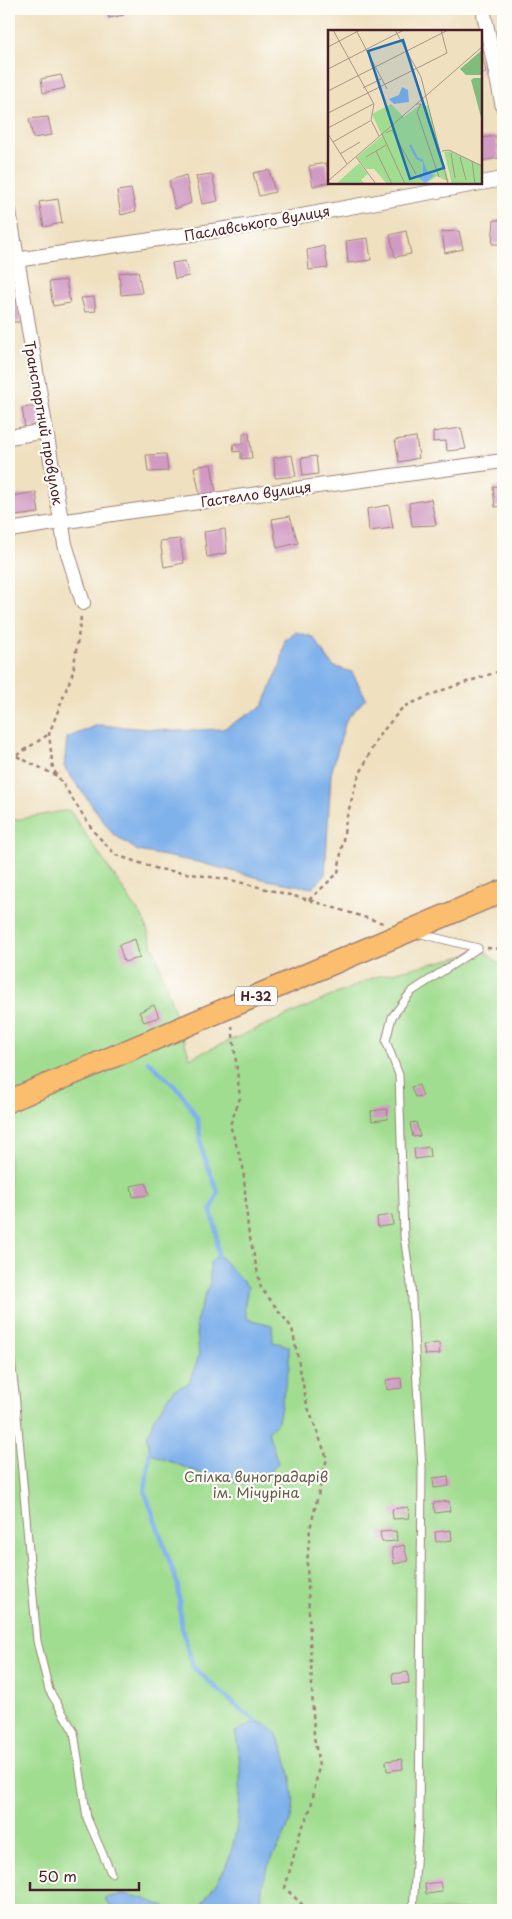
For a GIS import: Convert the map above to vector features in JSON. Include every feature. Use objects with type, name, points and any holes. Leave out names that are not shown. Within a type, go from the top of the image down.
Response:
[{"type":"main road","name":"Н-32","points":[[9,1101],[503,891]]},
{"type":"street","points":[[482,9],[503,107]]},
{"type":"street","name":"Паславського вулиця","points":[[482,183],[503,179]]},
{"type":"street","name":"Паславського вулиця","points":[[13,260],[246,226],[476,184]]},
{"type":"street","name":"Транспортний провулок","points":[[9,211],[13,260],[46,431],[65,544],[83,603]]},
{"type":"street","points":[[9,436],[46,431]]},
{"type":"street","name":"Гастелло вулиця","points":[[9,530],[503,461]]},
{"type":"lane","points":[[409,931],[478,948]]},
{"type":"lane","points":[[413,1910],[419,1818],[422,1468],[411,1284],[404,1236],[399,1075],[386,1041],[392,1017],[411,992],[478,948]]},
{"type":"lane","points":[[9,1345],[37,1641],[48,1690],[74,1732],[87,1818],[111,1873]]},
{"type":"path","points":[[83,603],[73,672],[49,734],[53,769],[94,832],[116,855],[158,869],[231,880],[309,900],[409,931]]},
{"type":"path","points":[[309,900],[338,872],[346,820],[357,780],[377,738],[402,707],[443,690],[503,670]]},
{"type":"path","points":[[16,756],[49,734]]},
{"type":"path","points":[[9,756],[16,756],[59,777]]},
{"type":"path","points":[[478,948],[503,949]]},
{"type":"path","points":[[228,1008],[236,1053],[240,1098],[230,1125],[243,1166],[248,1229],[261,1288],[292,1328],[307,1405],[327,1458],[310,1529],[306,1564],[314,1727],[319,1766],[311,1807],[285,1888],[308,1910]]},
{"type":"green space","name":"Спілка виноградарів ім. Мічуріна","points":[[69,810],[144,920],[190,1058],[375,977],[484,951],[503,967],[503,1910],[9,1910],[9,821]]},
{"type":"water","points":[[296,632],[313,637],[333,666],[352,672],[366,698],[346,720],[331,774],[325,875],[312,888],[267,880],[197,862],[138,851],[112,833],[64,767],[67,738],[98,725],[174,731],[223,729],[263,706],[281,663],[285,640]]},
{"type":"water","points":[[218,1254],[248,1287],[244,1308],[247,1319],[272,1325],[273,1342],[289,1346],[289,1367],[278,1421],[268,1432],[278,1463],[269,1475],[255,1483],[242,1483],[212,1477],[158,1457],[150,1452],[147,1438],[154,1418],[174,1390],[189,1383],[199,1356],[196,1321],[210,1282],[210,1263]]},
{"type":"water","points":[[256,1721],[272,1728],[282,1745],[289,1768],[293,1792],[293,1810],[289,1824],[263,1881],[263,1910],[198,1910],[219,1880],[228,1861],[236,1831],[240,1796],[240,1762],[235,1732]]},
{"type":"water","points":[[124,1894],[143,1898],[172,1910],[113,1910],[104,1898]]},
{"type":"building","points":[[107,9],[123,9],[124,15],[109,18]]},
{"type":"building","points":[[482,53],[486,73],[482,74]]},
{"type":"building","points":[[61,75],[65,88],[43,93],[41,79]]},
{"type":"building","points":[[48,117],[52,135],[33,138],[29,119]]},
{"type":"building","points":[[496,136],[499,158],[482,161],[482,138]]},
{"type":"building","points":[[326,163],[328,182],[313,186],[309,166]]},
{"type":"building","points":[[269,170],[275,192],[259,196],[253,173]]},
{"type":"building","points":[[212,174],[218,201],[202,204],[196,176]]},
{"type":"building","points":[[186,175],[191,203],[175,209],[169,181]]},
{"type":"building","points":[[131,189],[136,211],[121,215],[117,191]]},
{"type":"building","points":[[58,199],[62,223],[44,227],[39,202]]},
{"type":"building","points":[[494,220],[503,220],[503,244],[492,244]]},
{"type":"building","points":[[406,231],[411,254],[395,257],[390,235]]},
{"type":"building","points":[[459,231],[463,249],[445,253],[442,232]]},
{"type":"building","points":[[368,238],[371,260],[348,263],[346,241]]},
{"type":"building","points":[[324,246],[328,268],[309,270],[307,250]]},
{"type":"building","points":[[185,261],[189,276],[175,279],[172,263]]},
{"type":"building","points":[[138,271],[142,293],[121,295],[119,273]]},
{"type":"building","points":[[66,280],[70,303],[53,306],[49,282]]},
{"type":"building","points":[[94,297],[96,311],[85,312],[81,298]]},
{"type":"building","points":[[17,301],[21,322],[9,322],[9,302]]},
{"type":"building","points":[[37,406],[41,427],[25,428],[22,408]]},
{"type":"building","points":[[461,428],[466,449],[447,451],[446,441],[433,442],[433,432]]},
{"type":"building","points":[[243,433],[249,433],[252,458],[241,459],[241,451],[234,452],[233,444],[243,444]]},
{"type":"building","points":[[416,437],[419,458],[399,462],[395,440]]},
{"type":"building","points":[[166,454],[168,471],[148,472],[146,455]]},
{"type":"building","points":[[292,455],[296,476],[275,478],[274,458]]},
{"type":"building","points":[[316,456],[318,474],[303,476],[301,458]]},
{"type":"building","points":[[211,464],[216,492],[200,495],[194,467]]},
{"type":"building","points":[[503,485],[503,506],[495,507],[493,487]]},
{"type":"building","points":[[36,492],[39,513],[15,516],[12,496]]},
{"type":"building","points":[[431,499],[436,525],[412,526],[409,503]]},
{"type":"building","points":[[389,505],[393,528],[369,531],[367,509]]},
{"type":"building","points":[[290,516],[298,543],[277,548],[272,519]]},
{"type":"building","points":[[225,529],[227,553],[207,557],[204,532]]},
{"type":"building","points":[[180,539],[184,563],[164,567],[160,541]]},
{"type":"building","points":[[135,939],[140,958],[124,962],[119,945]]},
{"type":"building","points":[[154,1005],[159,1017],[144,1022],[139,1012]]},
{"type":"building","points":[[419,1085],[423,1096],[415,1097],[411,1087]]},
{"type":"building","points":[[387,1109],[388,1119],[372,1121],[371,1111]]},
{"type":"building","points":[[416,1122],[420,1136],[413,1137],[410,1123]]},
{"type":"building","points":[[429,1147],[430,1157],[415,1159],[414,1149]]},
{"type":"building","points":[[146,1183],[149,1195],[133,1197],[131,1186]]},
{"type":"building","points":[[392,1215],[393,1225],[378,1227],[377,1217]]},
{"type":"building","points":[[439,1343],[440,1354],[425,1355],[423,1345]]},
{"type":"building","points":[[401,1378],[402,1388],[387,1390],[386,1380]]},
{"type":"building","points":[[448,1476],[449,1486],[434,1488],[433,1478]]},
{"type":"building","points":[[449,1501],[450,1511],[435,1513],[433,1503]]},
{"type":"building","points":[[408,1507],[409,1518],[393,1519],[392,1509]]},
{"type":"building","points":[[451,1530],[452,1540],[436,1542],[435,1532]]},
{"type":"building","points":[[396,1531],[397,1541],[382,1542],[380,1532]]},
{"type":"building","points":[[404,1545],[408,1561],[394,1564],[392,1548]]},
{"type":"building","points":[[408,1672],[409,1683],[393,1684],[392,1674]]},
{"type":"building","points":[[402,1759],[403,1769],[387,1771],[386,1761]]},
{"type":"building","points":[[440,1882],[442,1892],[426,1894],[425,1884]]},
{"type":"waterway","points":[[148,1061],[181,1092],[197,1118],[203,1155],[218,1192],[211,1212],[216,1228],[218,1254]]},
{"type":"waterway","points":[[150,1452],[145,1492],[178,1585],[181,1624],[193,1667],[243,1712],[256,1721]]}]
